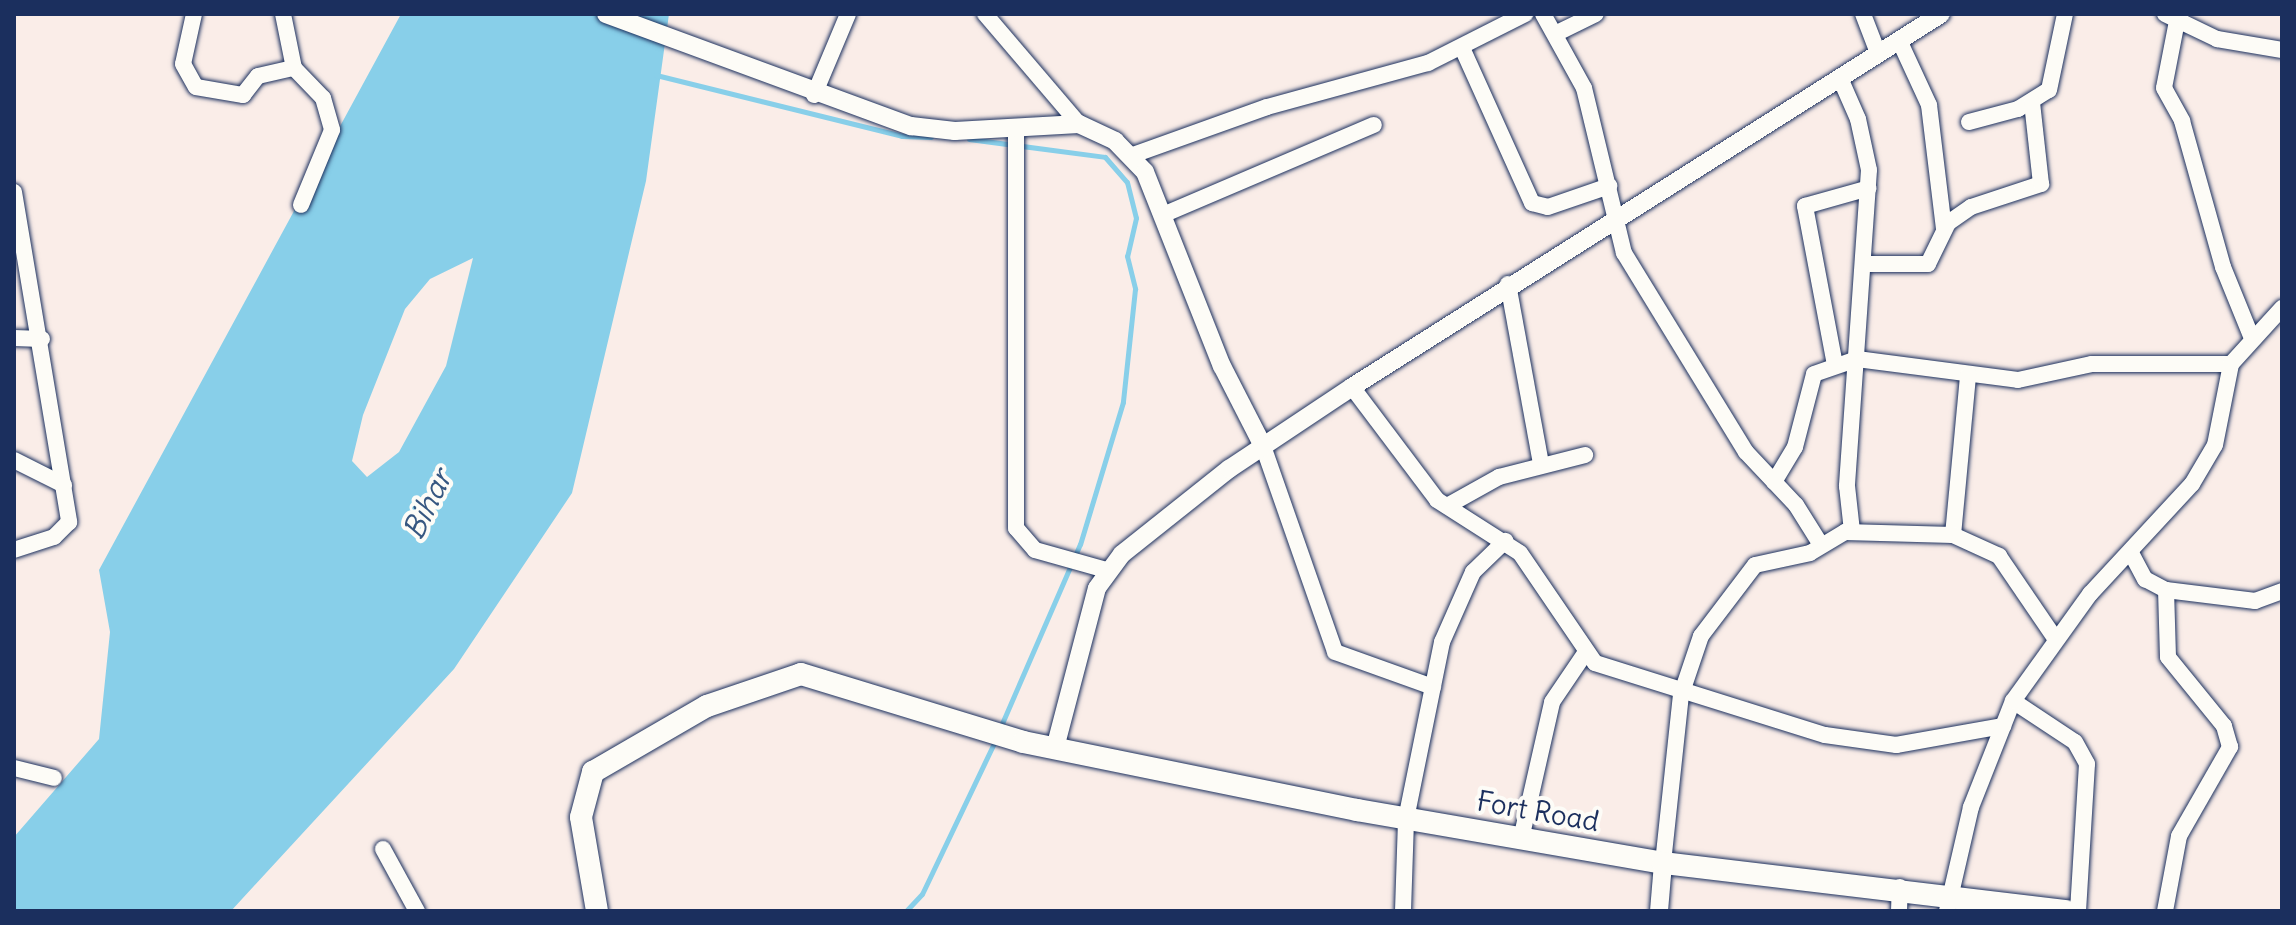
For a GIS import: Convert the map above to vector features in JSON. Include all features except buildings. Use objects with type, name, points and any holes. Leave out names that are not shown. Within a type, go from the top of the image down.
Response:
[{"type":"main road","name":"Fort Road","points":[[597,911],[581,817],[593,772],[707,706],[775,680],[818,675],[996,734],[1406,819],[1663,863],[1900,887],[1950,902],[2066,911]]},
{"type":"street","points":[[194,14],[183,64],[196,87],[243,95],[258,76],[294,68]]},
{"type":"street","points":[[283,14],[294,68],[323,98],[332,130],[301,205]]},
{"type":"street","points":[[606,14],[814,95],[911,126],[1016,128],[1079,124]]},
{"type":"street","points":[[814,95],[848,14]]},
{"type":"street","points":[[985,14],[1079,124],[1133,155],[1165,214],[1222,366],[1263,446],[1335,652],[1433,687]]},
{"type":"street","points":[[1133,155],[1267,107],[1463,50],[1525,14]]},
{"type":"street","points":[[1543,14],[1557,33],[1584,88],[1617,216],[1621,245],[1693,371],[1746,452],[1774,482],[1821,545]]},
{"type":"street","points":[[1557,33],[1596,14]]},
{"type":"street","points":[[1863,14],[1878,53]]},
{"type":"street","points":[[1055,748],[1106,570],[1263,446],[1508,284],[1941,14]]},
{"type":"street","points":[[1969,122],[2032,103],[2053,84],[2065,14]]},
{"type":"street","points":[[2251,336],[2223,267],[2182,121],[2164,88],[2171,18],[2217,39],[2282,50]]},
{"type":"street","points":[[1899,40],[1929,105],[1944,229]]},
{"type":"street","points":[[1463,50],[1536,207],[1609,186]]},
{"type":"street","points":[[1840,78],[1864,136],[1869,188],[1847,486],[1852,531]]},
{"type":"street","points":[[1865,264],[1928,264],[1944,229],[1979,203],[2041,184],[2032,103]]},
{"type":"street","points":[[1165,214],[1374,125]]},
{"type":"street","points":[[1016,128],[1016,528],[1035,550],[1106,570]]},
{"type":"street","points":[[1835,365],[1805,206],[1869,188]]},
{"type":"street","points":[[14,192],[42,339],[69,522],[64,531],[14,550]]},
{"type":"street","points":[[1508,284],[1541,463]]},
{"type":"street","points":[[1950,902],[1971,807],[2013,701],[2055,638],[2207,463],[2231,364],[2251,336],[2279,316]]},
{"type":"street","points":[[14,338],[42,339]]},
{"type":"street","points":[[1774,482],[1798,439],[1812,380],[1835,365],[1857,359],[2018,380],[2092,364],[2231,364]]},
{"type":"street","points":[[1953,535],[1968,375]]},
{"type":"street","points":[[1352,387],[1447,506],[1505,541],[1532,567],[1584,655],[1681,695],[1816,733],[1883,744],[2003,726]]},
{"type":"street","points":[[1447,506],[1499,477],[1541,463],[1585,455]]},
{"type":"street","points":[[14,460],[64,485]]},
{"type":"street","points":[[1659,911],[1681,695],[1701,636],[1749,569],[1821,545],[1852,531],[1953,535],[1999,556],[2055,638]]},
{"type":"street","points":[[1403,911],[1406,819],[1433,687],[1458,600],[1480,562],[1505,541]]},
{"type":"street","points":[[2131,553],[2145,579],[2166,590],[2255,601],[2282,591]]},
{"type":"street","points":[[2165,911],[2179,836],[2230,747],[2218,716],[2168,657],[2166,590]]},
{"type":"street","points":[[1521,839],[1552,702],[1584,655]]},
{"type":"street","points":[[2013,701],[2075,742],[2087,764],[2078,911]]},
{"type":"street","points":[[14,768],[54,778]]},
{"type":"street","points":[[383,849],[417,911]]},
{"type":"street","points":[[1899,911],[1900,887]]},
{"type":"water","name":"Bihar","points":[[401,14],[669,14],[646,181],[572,493],[454,669],[231,911],[14,911],[14,837],[99,739],[110,632],[99,570]],"holes":[[[473,258],[446,366],[399,452],[367,477],[352,461],[363,415],[405,309],[430,279]]]},
{"type":"waterway","points":[[656,75],[902,136],[931,137]]},
{"type":"waterway","points":[[969,139],[1105,157],[1127,182],[1136,218],[1127,256],[1135,289],[1123,402],[1080,544],[999,730]]},
{"type":"waterway","points":[[906,911],[922,894],[996,739]]}]
